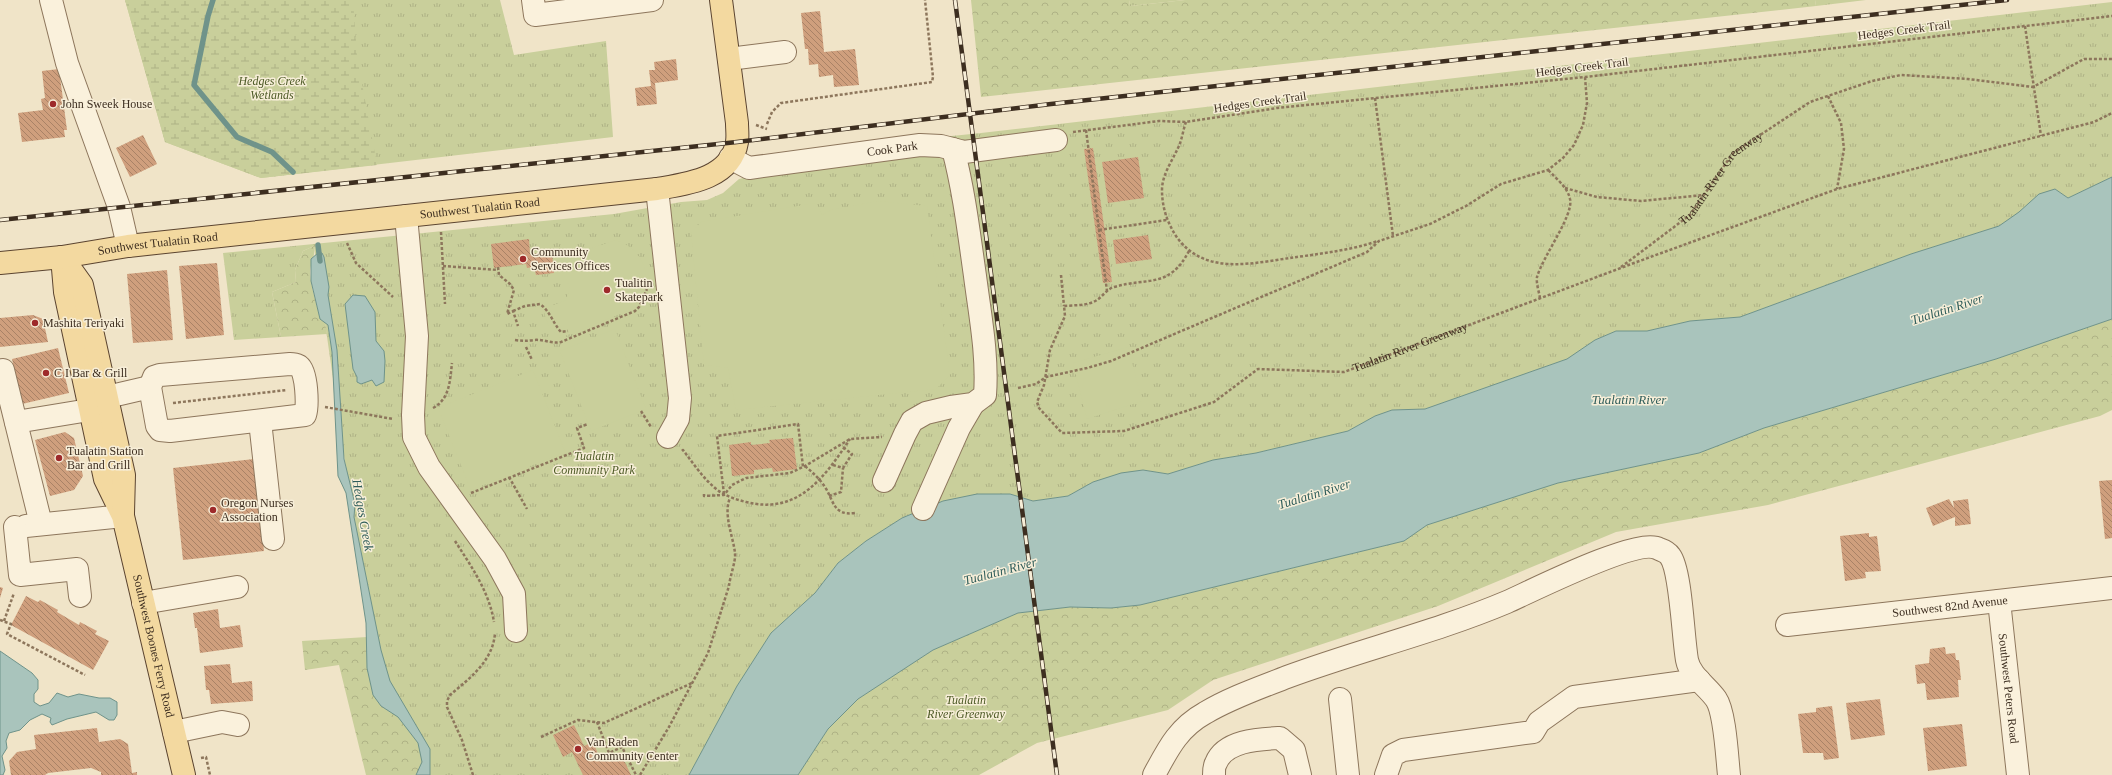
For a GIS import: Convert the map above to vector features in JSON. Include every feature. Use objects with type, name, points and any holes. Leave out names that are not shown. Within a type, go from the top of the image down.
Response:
[{"type":"main road","name":"Southwest Tualatin Road","points":[[62,257],[128,246],[657,189],[685,185],[702,180],[720,169],[730,158],[737,142],[737,123],[721,0]]},
{"type":"main road","points":[[0,263],[62,257]]},
{"type":"main road","name":"Southwest Boones Ferry Road","points":[[62,257],[82,285],[124,475],[122,516]]},
{"type":"main road","name":"Southwest Boones Ferry Road","points":[[62,257],[65,292],[89,410],[105,479],[122,516],[184,775]]},
{"type":"street","points":[[51,0],[66,63],[119,207],[128,246]]},
{"type":"street","points":[[532,0],[534,16],[652,0]]},
{"type":"street","points":[[729,59],[786,52]]},
{"type":"street","name":"Cook Park","points":[[730,158],[749,168],[920,145],[940,146],[964,152],[1056,140]]},
{"type":"street","points":[[924,509],[959,428],[979,400],[986,376],[979,308],[965,209],[954,149]]},
{"type":"street","points":[[657,189],[680,398],[678,419],[668,438]]},
{"type":"street","points":[[406,216],[417,336],[413,415],[414,437],[429,467],[495,559],[514,594],[506,630]]},
{"type":"street","points":[[290,364],[298,366],[303,371],[305,388],[307,408],[305,415],[165,432],[160,430],[157,426],[150,387],[152,380],[160,375],[290,364]]},
{"type":"street","points":[[3,370],[41,524]]},
{"type":"street","points":[[107,397],[150,387]]},
{"type":"street","points":[[884,481],[904,434],[912,421],[926,413],[979,400]]},
{"type":"street","points":[[16,422],[89,410]]},
{"type":"street","points":[[260,421],[272,539]]},
{"type":"street","points":[[80,596],[77,569],[20,575],[7,528],[122,516]]},
{"type":"street","points":[[1154,775],[1170,746],[1185,726],[1205,713],[1245,692],[1500,604],[1574,571],[1644,548],[1657,547],[1670,555],[1674,566],[1687,663],[1699,680],[1716,699],[1721,714],[1729,775]]},
{"type":"street","points":[[143,603],[237,587]]},
{"type":"street","name":"Southwest 82nd Avenue","points":[[1787,625],[2112,588]]},
{"type":"street","name":"Southwest Peters Road","points":[[1998,601],[2018,775]]},
{"type":"street","points":[[1386,775],[1393,754],[1403,750],[1533,732],[1539,722],[1574,697],[1699,680]]},
{"type":"street","points":[[1340,699],[1348,775]]},
{"type":"street","points":[[174,732],[222,722],[238,725]]},
{"type":"street","points":[[1214,775],[1216,762],[1229,748],[1260,739],[1280,738],[1294,750],[1300,775]]},
{"type":"path","points":[[767,124],[772,112],[781,103],[932,82],[933,77],[925,0]]},
{"type":"path","name":"Hedges Creek Trail","points":[[1056,140],[1067,133],[1159,121],[1186,122],[1277,108],[1585,77],[2112,16]]},
{"type":"path","points":[[2025,26],[2041,136]]},
{"type":"path","points":[[2033,87],[2084,59],[2112,59]]},
{"type":"path","name":"Tualatin River Greenway","points":[[1618,269],[1690,216],[1733,153],[1810,102],[1872,81],[1901,75],[1968,79],[2033,87]]},
{"type":"path","points":[[1186,122],[1178,148],[1165,174],[1162,189],[1163,206],[1167,220],[1180,242],[1189,251],[1215,262],[1229,265],[1254,264],[1358,248],[1436,221],[1466,206],[1502,184],[1548,170],[1563,158],[1574,145],[1583,125],[1587,103],[1585,77]]},
{"type":"path","points":[[1828,96],[1841,123],[1844,149],[1837,189]]},
{"type":"path","points":[[1375,98],[1393,236]]},
{"type":"path","name":"Tualatin River Greenway","points":[[1046,377],[1037,402],[1039,408],[1062,433],[1124,431],[1214,402],[1258,369],[1344,372],[1618,269],[1837,189],[2094,122],[2112,113]]},
{"type":"path","points":[[1086,130],[1107,291]]},
{"type":"path","points":[[1540,298],[1537,278],[1551,244],[1569,216],[1570,199],[1564,188],[1548,170]]},
{"type":"path","points":[[1564,188],[1597,197],[1641,201],[1704,195]]},
{"type":"path","points":[[1099,230],[1167,220]]},
{"type":"path","points":[[441,231],[445,304]]},
{"type":"path","points":[[1018,388],[1036,384],[1046,377],[1087,368],[1141,349],[1367,252],[1379,241]]},
{"type":"path","points":[[1064,306],[1094,302],[1107,291],[1115,287],[1155,282],[1164,278],[1178,268],[1189,251]]},
{"type":"path","points":[[443,266],[498,269],[498,275],[510,284],[514,290],[507,314],[525,306],[540,304],[545,307],[555,326],[561,332],[568,331]]},
{"type":"path","points":[[1046,377],[1050,350],[1065,316],[1061,275]]},
{"type":"path","points":[[515,340],[528,342],[535,340],[554,343],[628,314],[639,307],[648,284]]},
{"type":"path","points":[[513,312],[518,326]]},
{"type":"path","points":[[526,347],[532,360]]},
{"type":"path","points":[[430,409],[444,400],[449,387],[452,363]]},
{"type":"path","points":[[166,404],[305,388]]},
{"type":"path","points":[[321,406],[396,420]]},
{"type":"path","points":[[454,501],[509,477],[584,448],[577,428],[588,424]]},
{"type":"path","points":[[724,494],[717,436],[798,424],[804,467],[820,479],[837,510],[846,514],[855,513]]},
{"type":"path","points":[[704,494],[704,496],[724,494],[732,485],[746,478],[790,473],[804,467],[850,439],[904,434]]},
{"type":"path","points":[[668,438],[679,453],[683,450],[715,488],[730,498],[760,505],[780,504],[804,494],[833,464],[850,439]]},
{"type":"path","points":[[830,496],[841,492],[843,468],[852,454],[844,448]]},
{"type":"path","points":[[833,464],[843,468]]},
{"type":"path","points":[[509,477],[527,509]]},
{"type":"path","points":[[640,775],[669,727],[708,653],[729,586],[735,554],[728,509],[730,498]]},
{"type":"path","points":[[454,539],[482,585],[494,624]]},
{"type":"path","points":[[4,621],[16,589]]},
{"type":"path","points":[[0,620],[11,624],[7,634],[85,675]]},
{"type":"path","points":[[473,775],[462,740],[447,707],[447,701],[450,695],[482,665],[492,647],[506,630]]},
{"type":"path","points":[[541,736],[578,720],[604,723],[692,683]]},
{"type":"path","points":[[597,722],[609,753],[622,747],[636,775]]},
{"type":"green space","points":[[125,0],[500,0],[514,55],[606,41],[613,137],[261,178],[165,142]]},
{"type":"green space","name":"Hedges Creek Wetlands","points":[[125,0],[353,0],[357,56],[377,165],[261,178],[165,142]]},
{"type":"green space","points":[[971,0],[1129,0],[1130,6],[1185,0],[1815,0],[1816,6],[981,97]]},
{"type":"green space","points":[[1129,0],[1185,0],[1130,6]]},
{"type":"green space","points":[[1815,0],[1866,0],[1816,6]]},
{"type":"green space","name":"Tualatin Community Park","points":[[2112,2],[2112,177],[2068,198],[2055,189],[1999,226],[1911,254],[1740,317],[1690,321],[1647,331],[1616,331],[1595,340],[1568,359],[1425,409],[1392,410],[1375,416],[1348,431],[1256,453],[1213,460],[1168,474],[1143,470],[1093,482],[1068,496],[1033,501],[1010,494],[943,501],[902,518],[866,541],[838,563],[815,593],[771,633],[737,686],[689,775],[401,775],[358,553],[314,246],[303,251],[295,270],[296,282],[272,292],[281,337],[234,340],[223,253],[614,214],[681,202],[707,200],[723,193],[739,179],[752,176],[766,155],[981,133]]},
{"type":"green space","points":[[878,201],[927,206],[950,375],[936,389],[736,410],[728,368],[704,365],[691,233],[701,222],[816,203],[822,215],[831,210]]},
{"type":"green space","name":"Tualitin Skatepark","points":[[616,240],[627,245],[635,252],[641,259],[645,268],[645,288],[641,298],[635,308],[560,338],[548,323],[544,305],[549,307],[566,300],[570,288],[562,268],[565,260],[569,256]]},
{"type":"green space","points":[[314,246],[310,273],[320,319],[325,322],[327,334],[281,337],[272,292],[296,282],[295,270],[303,251]]},
{"type":"green space","name":"Tualatin River Greenway","points":[[2112,319],[2112,410],[2100,416],[1768,505],[1616,532],[1438,606],[1213,680],[1168,710],[1037,743],[979,775],[798,775],[828,729],[858,699],[933,650],[1018,613],[1070,607],[1111,608],[1140,605],[1404,541],[1427,525],[1558,483],[1699,453],[1764,428],[1996,359]]},
{"type":"green space","points":[[615,329],[646,409],[591,431],[560,351]]},
{"type":"green space","points":[[1128,347],[1142,401],[1087,419],[1073,363]]},
{"type":"green space","points":[[533,370],[565,452],[471,490],[438,408]]},
{"type":"green space","points":[[367,637],[367,668],[381,706],[398,716],[418,743],[421,750],[422,762],[416,775],[366,775],[339,665],[305,670],[302,641]]},
{"type":"water","name":"Tualatin River","points":[[2112,177],[2112,319],[1996,359],[1764,428],[1699,453],[1558,483],[1427,525],[1404,541],[1140,605],[1111,608],[1070,607],[1018,613],[933,650],[858,699],[828,729],[798,775],[689,775],[737,686],[771,633],[815,593],[838,563],[866,541],[902,518],[943,501],[977,494],[1010,494],[1033,501],[1068,496],[1093,482],[1121,473],[1143,470],[1168,474],[1213,460],[1256,453],[1348,431],[1375,416],[1392,410],[1425,409],[1567,359],[1595,340],[1616,331],[1647,331],[1690,321],[1740,317],[1911,254],[1999,226],[2019,212],[2039,194],[2055,189],[2068,198]]},
{"type":"water","points":[[318,253],[322,253],[324,257],[329,287],[328,295],[337,350],[344,459],[355,504],[354,517],[381,650],[390,681],[430,749],[430,775],[416,775],[422,762],[418,743],[398,717],[381,706],[373,695],[367,668],[366,623],[346,493],[338,476],[332,352],[328,325],[320,319],[311,281],[311,259]]},
{"type":"water","points":[[353,295],[365,296],[375,312],[376,341],[384,351],[385,361],[384,382],[376,386],[372,380],[361,384],[357,382],[357,377],[353,369],[345,304]]},
{"type":"water","points":[[0,651],[32,673],[38,680],[38,689],[34,694],[34,702],[40,706],[49,703],[57,693],[68,697],[79,694],[99,698],[110,698],[117,702],[117,715],[114,720],[109,720],[96,712],[67,719],[52,725],[50,722],[51,718],[42,714],[30,720],[20,730],[9,733],[6,741],[7,748],[2,756],[5,770],[3,775],[0,775]]},
{"type":"building","points":[[820,11],[824,52],[855,49],[859,85],[834,87],[833,75],[819,77],[818,64],[809,65],[808,49],[805,49],[801,13]]},
{"type":"building","points":[[676,59],[678,80],[655,83],[657,104],[637,106],[635,88],[651,86],[649,70],[655,70],[654,62]]},
{"type":"building","name":"John Sweek House","points":[[59,69],[67,130],[64,130],[65,137],[22,142],[18,113],[43,110],[41,99],[45,98],[42,71]]},
{"type":"building","points":[[143,135],[157,164],[130,177],[116,148]]},
{"type":"building","points":[[1093,148],[1112,282],[1103,283],[1084,149]]},
{"type":"building","points":[[1138,157],[1144,198],[1108,203],[1102,162]]},
{"type":"building","points":[[1148,235],[1152,259],[1116,264],[1113,240]]},
{"type":"building","name":"Community Services Offices","points":[[529,239],[530,254],[552,252],[554,273],[536,275],[534,267],[527,268],[526,264],[494,268],[491,244]]},
{"type":"building","points":[[217,263],[224,335],[186,339],[179,266]]},
{"type":"building","points":[[167,270],[173,340],[133,343],[127,274]]},
{"type":"building","points":[[33,315],[43,319],[48,342],[0,347],[0,318]]},
{"type":"building","points":[[58,348],[69,393],[22,404],[12,359]]},
{"type":"building","name":"Tualatin Station Bar and Grill","points":[[65,432],[74,438],[83,476],[74,490],[50,496],[35,440]]},
{"type":"building","points":[[793,438],[797,469],[773,472],[772,468],[754,470],[754,474],[732,476],[729,445],[751,442],[751,445],[770,443],[769,440]]},
{"type":"building","points":[[254,459],[264,551],[183,560],[173,468]]},
{"type":"building","points":[[2112,480],[2112,538],[2105,539],[2099,481]]},
{"type":"building","points":[[1949,499],[1954,508],[1953,501],[1968,499],[1971,524],[1955,526],[1955,517],[1933,526],[1926,508]]},
{"type":"building","points":[[1869,533],[1869,537],[1877,536],[1881,571],[1865,572],[1866,578],[1845,581],[1840,536]]},
{"type":"building","points":[[0,587],[3,588],[0,598]]},
{"type":"building","points":[[26,596],[38,602],[40,600],[58,610],[57,612],[79,625],[80,622],[97,631],[95,634],[109,641],[93,670],[11,625]]},
{"type":"building","points":[[218,609],[220,628],[240,625],[243,647],[200,653],[197,628],[195,628],[193,613]]},
{"type":"building","points":[[1945,647],[1946,654],[1955,653],[1956,660],[1959,660],[1961,680],[1958,680],[1959,697],[1927,700],[1925,683],[1917,684],[1915,665],[1929,663],[1930,649]]},
{"type":"building","points":[[230,664],[232,683],[252,681],[253,701],[211,704],[209,690],[206,690],[204,666]]},
{"type":"building","points":[[1880,699],[1885,735],[1851,740],[1846,703]]},
{"type":"building","points":[[1832,706],[1839,758],[1824,760],[1823,753],[1803,753],[1798,714],[1816,712],[1816,708]]},
{"type":"building","points":[[1962,724],[1967,766],[1928,771],[1923,728]]},
{"type":"building","name":"Van Raden Community Center","points":[[574,725],[584,746],[593,742],[599,756],[604,754],[606,758],[620,752],[631,775],[583,775],[572,752],[563,757],[553,735]]},
{"type":"building","points":[[97,728],[99,742],[120,739],[128,744],[132,773],[137,772],[137,775],[101,775],[101,772],[91,768],[48,773],[45,775],[11,775],[9,761],[17,752],[36,749],[34,735]]},
{"type":"waterway","name":"Hedges Creek","points":[[213,0],[208,16],[194,85],[237,137],[272,152],[293,172]]},
{"type":"waterway","name":"Hedges Creek","points":[[318,245],[320,261]]},
{"type":"railway","points":[[955,0],[1057,775]]},
{"type":"railway","points":[[0,220],[737,142],[1051,104],[2007,0]]},
{"type":"place","name":"John Sweek House","points":[[53,104]]},
{"type":"place","name":"Community Services Offices","points":[[523,259]]},
{"type":"place","name":"Tualitin Skatepark","points":[[607,290]]},
{"type":"place","name":"Mashita Teriyaki","points":[[35,323]]},
{"type":"place","name":"C I Bar & Grill","points":[[46,373]]},
{"type":"place","name":"Tualatin Station Bar and Grill","points":[[59,458]]},
{"type":"place","name":"Oregon Nurses Association","points":[[213,510]]},
{"type":"place","name":"Van Raden Community Center","points":[[578,749]]}]
